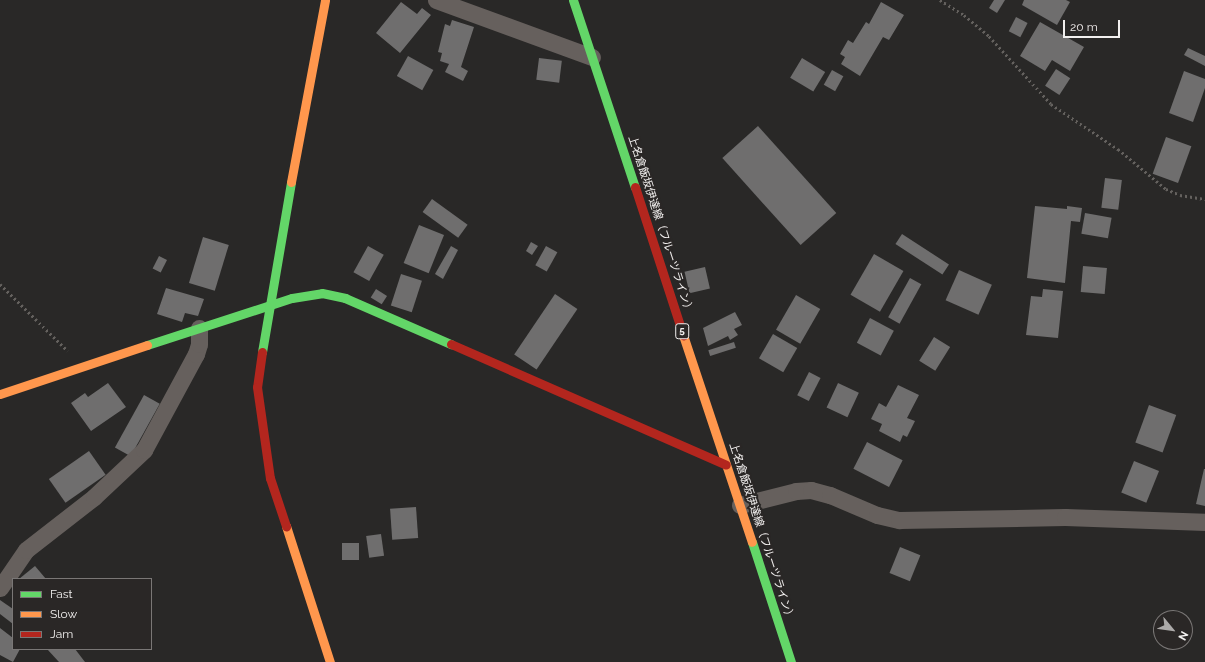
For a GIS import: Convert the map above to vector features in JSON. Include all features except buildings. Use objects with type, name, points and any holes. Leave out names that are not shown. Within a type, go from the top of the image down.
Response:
[{"type":"street","points":[[325,0],[268,305],[257,387],[270,478],[330,662]]},
{"type":"street","points":[[436,0],[592,57]]},
{"type":"street","name":"上名倉飯坂伊達線（フルーツライン）","points":[[573,0],[791,662]]},
{"type":"street","points":[[0,394],[268,305],[292,298],[322,293],[345,298],[726,465]]},
{"type":"street","points":[[0,588],[26,550],[94,497],[144,450],[196,354],[199,344],[198,328]]},
{"type":"street","points":[[740,505],[796,491],[811,490],[830,495],[877,515],[899,520],[1065,517],[1205,522]]},
{"type":"path","points":[[940,0],[964,14],[989,36],[1051,104],[1118,149],[1166,189],[1180,195],[1205,199]]},
{"type":"path","points":[[0,284],[83,366]]},
{"type":"traffic: fast","points":[[573,0],[635,187]]},
{"type":"traffic: fast","points":[[262,352],[291,182]]},
{"type":"traffic: fast","points":[[147,345],[292,298],[322,293],[345,298],[451,344]]},
{"type":"traffic: fast","points":[[752,542],[791,662]]},
{"type":"traffic: slow","points":[[291,182],[325,0]]},
{"type":"traffic: slow","points":[[683,335],[752,542]]},
{"type":"traffic: slow","points":[[0,394],[147,345]]},
{"type":"traffic: slow","points":[[286,526],[330,662]]},
{"type":"traffic: jam","points":[[635,187],[683,335]]},
{"type":"traffic: jam","points":[[451,344],[726,465]]},
{"type":"traffic: jam","points":[[262,352],[257,387],[270,478],[286,526]]}]
